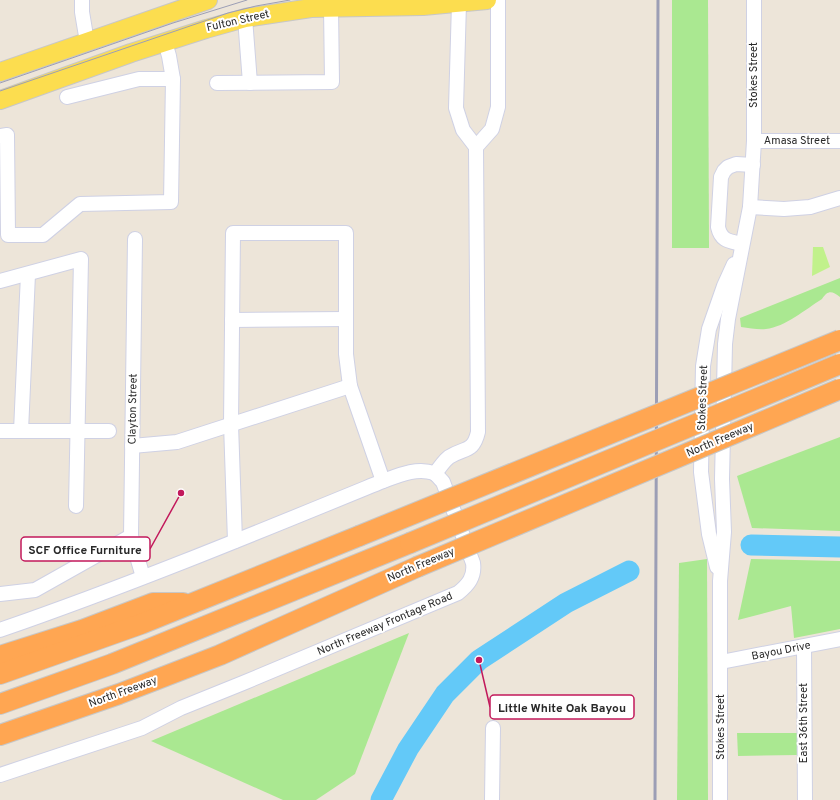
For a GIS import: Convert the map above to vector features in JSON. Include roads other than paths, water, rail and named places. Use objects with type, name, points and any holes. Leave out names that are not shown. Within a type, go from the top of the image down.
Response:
[{"type":"highway","points":[[0,674],[134,626],[193,603],[840,340]]},
{"type":"highway","points":[[0,704],[112,664],[410,543],[840,364]]},
{"type":"highway","name":"North Freeway","points":[[0,734],[112,697],[220,655],[417,567],[840,389]]},
{"type":"highway","points":[[0,656],[82,630],[153,603],[193,603]]},
{"type":"highway","points":[[0,749],[120,705],[220,655]]},
{"type":"main road","points":[[0,72],[208,0]]},
{"type":"main road","name":"Fulton Street","points":[[0,100],[131,52],[245,18],[288,10],[331,7],[423,6],[487,0]]},
{"type":"street","points":[[82,0],[82,12],[87,42]]},
{"type":"street","points":[[476,147],[492,129],[498,107],[498,0]]},
{"type":"street","name":"Stokes Street","points":[[720,800],[720,581],[724,532],[722,479],[725,344],[728,319],[750,207],[754,141],[754,0]]},
{"type":"street","points":[[0,630],[69,606],[235,541],[383,480],[416,471],[435,474],[449,457],[470,448],[476,442],[478,432],[476,147],[463,130],[456,108],[459,3]]},
{"type":"street","points":[[217,83],[332,82],[331,7]]},
{"type":"street","points":[[245,18],[250,83]]},
{"type":"street","points":[[0,136],[7,135],[8,235],[43,235],[80,204],[171,202],[173,79],[165,42]]},
{"type":"street","points":[[67,97],[139,79],[173,79]]},
{"type":"street","name":"Amasa Street","points":[[754,141],[840,141]]},
{"type":"street","points":[[742,244],[726,240],[720,234],[718,227],[721,177],[728,167],[736,164],[753,165]]},
{"type":"street","points":[[750,207],[784,209],[810,207],[840,198]]},
{"type":"street","points":[[235,541],[231,424],[233,233],[346,233],[346,354],[350,386],[383,480]]},
{"type":"street","name":"Clayton Street","points":[[135,239],[131,536],[143,577]]},
{"type":"street","name":"Stokes Street","points":[[720,581],[709,534],[701,472],[703,366],[709,329],[724,286],[742,244]]},
{"type":"street","points":[[0,281],[81,259],[76,506]]},
{"type":"street","points":[[21,431],[28,274]]},
{"type":"street","points":[[232,320],[346,319]]},
{"type":"street","points":[[132,446],[177,442],[350,386]]},
{"type":"street","points":[[0,431],[109,431]]},
{"type":"street","name":"North Freeway Frontage Road","points":[[0,775],[142,728],[181,708],[458,593],[467,586],[472,578],[474,569],[473,563],[443,482],[435,474]]},
{"type":"street","points":[[0,594],[35,590],[131,536]]},
{"type":"street","name":"Bayou Drive","points":[[721,662],[840,639]]},
{"type":"street","name":"East 36th Street","points":[[804,647],[805,800]]},
{"type":"street","points":[[492,800],[493,728]]},
{"type":"waterway","points":[[751,545],[840,547]]},
{"type":"waterway","points":[[381,800],[408,749],[445,694],[479,660],[566,603],[629,571]]},
{"type":"tram line","points":[[0,83],[173,23],[247,0]]},
{"type":"tram line","points":[[0,91],[228,13],[290,0]]},
{"type":"railway","points":[[655,800],[658,0]]},
{"type":"place","name":"SCF Office Furniture","points":[[181,493]]},
{"type":"place","name":"Little White Oak Bayou","points":[[479,660]]}]
